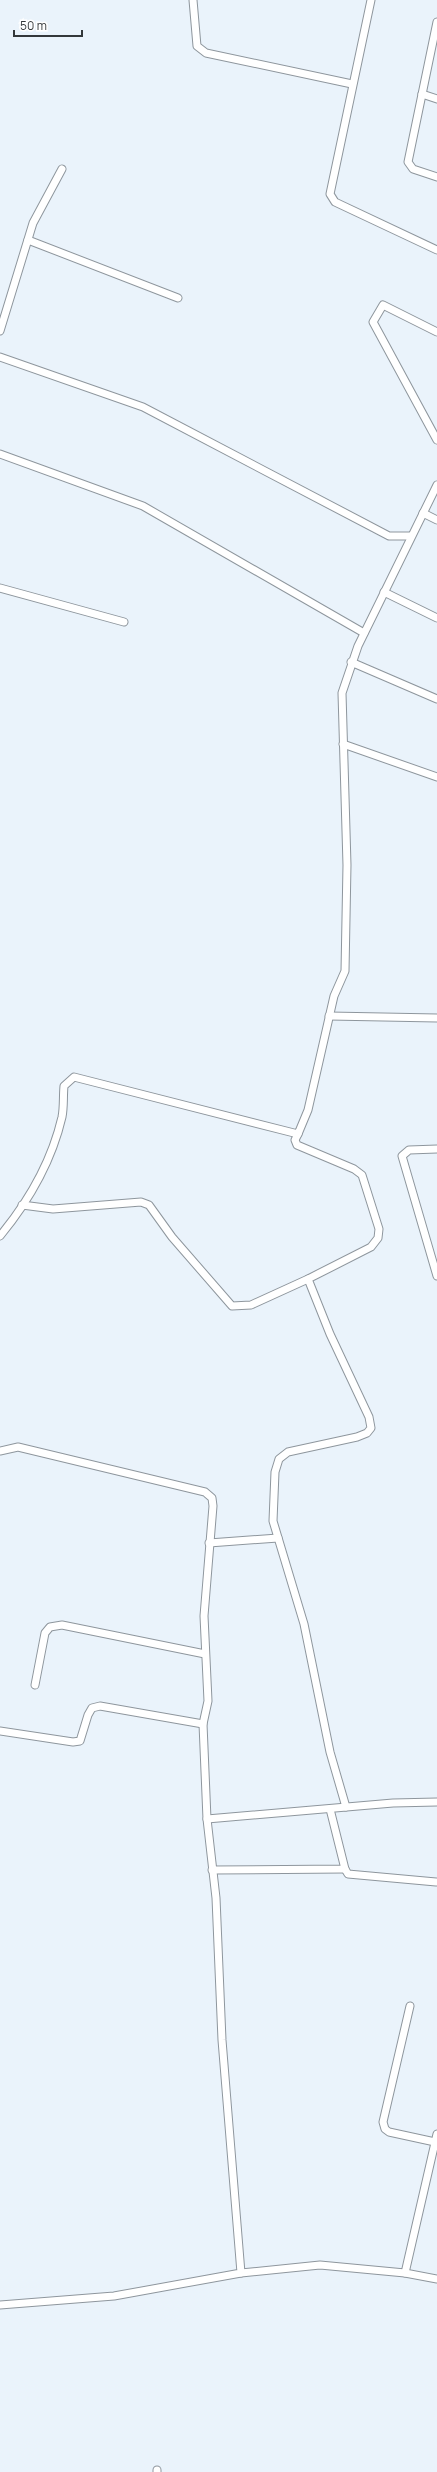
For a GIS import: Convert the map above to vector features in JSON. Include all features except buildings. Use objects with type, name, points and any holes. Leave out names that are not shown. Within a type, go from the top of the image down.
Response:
[{"type":"street","points":[[193,0],[197,46],[206,53],[352,84]]},
{"type":"street","points":[[371,0],[330,189],[332,198],[335,202],[437,250]]},
{"type":"street","points":[[437,22],[408,162],[413,169],[437,177]]},
{"type":"street","points":[[422,94],[437,99]]},
{"type":"street","points":[[0,331],[33,223],[46,195],[62,169]]},
{"type":"street","points":[[28,240],[178,298]]},
{"type":"street","points":[[437,332],[383,306],[373,322],[437,440]]},
{"type":"street","points":[[0,356],[144,407],[388,536],[411,536]]},
{"type":"street","points":[[0,454],[143,506],[364,633]]},
{"type":"street","points":[[22,1205],[53,1209],[141,1202],[149,1205],[172,1237],[232,1306],[251,1305],[371,1247],[378,1238],[379,1229],[375,1211],[362,1175],[354,1169],[297,1145],[295,1140],[308,1110],[323,1051],[334,996],[345,972],[348,866],[342,693],[351,662],[364,633],[437,485]]},
{"type":"street","points":[[423,513],[437,520]]},
{"type":"street","points":[[0,588],[124,622]]},
{"type":"street","points":[[384,592],[437,618]]},
{"type":"street","points":[[351,662],[437,699]]},
{"type":"street","points":[[343,744],[437,777]]},
{"type":"street","points":[[329,1016],[437,1018]]},
{"type":"street","points":[[0,1236],[22,1205],[55,1140],[63,1115],[64,1086],[74,1077],[298,1134]]},
{"type":"street","points":[[437,1149],[409,1150],[402,1156],[437,1276]]},
{"type":"street","points":[[308,1278],[330,1334],[369,1417],[371,1428],[367,1434],[288,1452],[279,1459],[275,1472],[273,1521],[304,1624],[330,1752],[346,1807]]},
{"type":"street","points":[[0,1451],[18,1447],[205,1492],[212,1498],[213,1506],[204,1616],[208,1701],[203,1724],[207,1820],[212,1870],[222,2040],[241,2273]]},
{"type":"street","points":[[209,1543],[278,1538]]},
{"type":"street","points":[[35,1685],[45,1633],[50,1627],[62,1625],[205,1654]]},
{"type":"street","points":[[0,1731],[73,1742],[80,1741],[88,1715],[92,1708],[100,1706],[203,1724]]},
{"type":"street","points":[[207,1820],[346,1807],[437,1802]]},
{"type":"street","points":[[330,1809],[345,1869],[348,1874],[436,1882]]},
{"type":"street","points":[[212,1870],[345,1869]]},
{"type":"street","points":[[405,2274],[434,2162],[436,2138],[389,2132],[385,2129],[383,2122],[410,2006]]},
{"type":"street","points":[[0,2305],[114,2296],[241,2273],[320,2265],[437,2279]]}]
